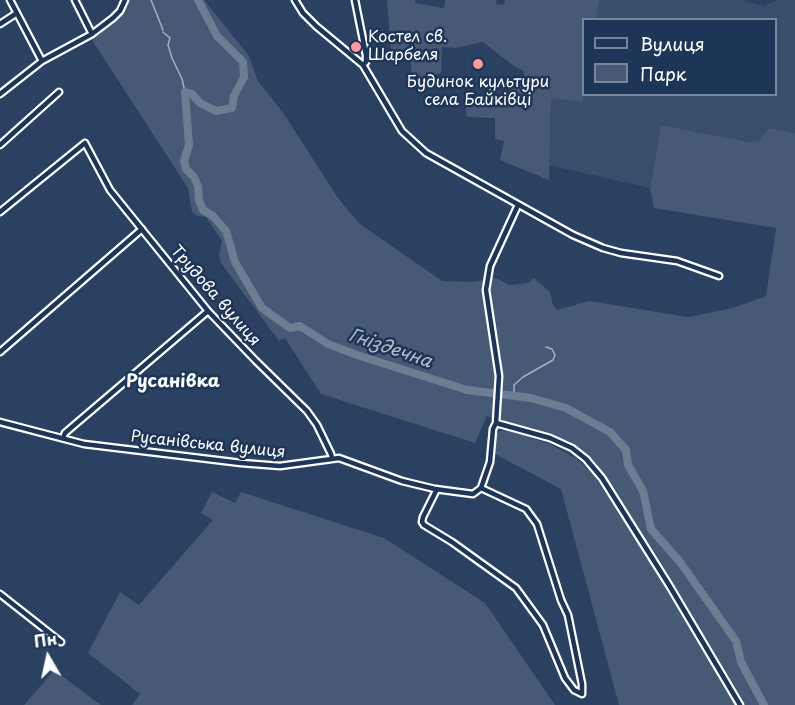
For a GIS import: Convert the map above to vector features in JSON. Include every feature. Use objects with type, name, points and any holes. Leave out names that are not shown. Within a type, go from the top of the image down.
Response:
[{"type":"street","points":[[10,0],[42,61]]},
{"type":"street","points":[[75,0],[92,34]]},
{"type":"street","points":[[0,94],[42,61],[92,34],[120,11],[124,0]]},
{"type":"street","points":[[295,0],[303,13],[316,26],[363,65],[402,131],[426,153],[573,235],[603,248],[632,255],[677,261],[719,276]]},
{"type":"street","points":[[355,0],[366,55],[366,62],[363,65]]},
{"type":"street","points":[[0,24],[17,13]]},
{"type":"street","points":[[0,145],[59,92]]},
{"type":"street","name":"Трудова вулиця","points":[[0,212],[85,143],[110,190],[208,311],[307,411],[317,425],[332,454],[332,459]]},
{"type":"street","points":[[436,489],[423,517],[424,525],[516,588],[543,625],[565,678],[574,690],[582,694],[568,615],[537,524],[526,508],[481,488],[490,462],[493,429],[496,423],[498,366],[486,290],[490,266],[518,205]]},
{"type":"street","points":[[0,352],[142,229]]},
{"type":"street","points":[[63,438],[65,433],[208,311]]},
{"type":"street","name":"Русанівська вулиця","points":[[0,422],[84,444],[280,466],[339,458],[402,481],[436,489],[473,494],[481,488]]},
{"type":"street","points":[[496,423],[549,438],[572,448],[586,459],[602,478],[740,705]]},
{"type":"street","points":[[0,594],[61,642]]},
{"type":"shaded area","points":[[600,0],[741,0],[764,6],[777,0],[795,0],[795,133],[769,128],[759,141],[750,142],[661,125],[650,188],[549,165],[551,97],[582,101],[583,96],[777,96],[777,18],[596,18]]},
{"type":"green space","points":[[128,0],[204,0],[249,56],[258,81],[284,114],[338,198],[360,224],[442,281],[473,282],[496,278],[509,285],[528,283],[534,278],[550,292],[553,305],[557,310],[589,301],[688,317],[733,308],[766,296],[776,228],[654,208],[650,188],[661,125],[750,142],[759,141],[769,128],[795,133],[795,705],[745,705],[662,564],[594,460],[569,441],[487,416],[475,443],[321,394],[285,338],[279,341],[221,263],[219,255],[222,241],[206,217],[197,216],[192,212],[188,188],[92,40],[118,19]]},
{"type":"green space","points":[[387,0],[415,0],[415,3],[444,8],[445,0],[497,0],[496,4],[504,5],[505,0],[600,0],[596,18],[582,18],[583,102],[551,98],[549,180],[500,160],[504,141],[495,139],[495,118],[467,117],[465,102],[487,100],[508,91],[525,79],[524,71],[512,65],[483,42],[456,48],[442,47],[441,73],[412,83],[410,53],[391,53]]},
{"type":"green space","points":[[506,430],[550,444],[577,459],[592,473],[639,544],[736,705],[619,705],[561,489],[493,453],[495,435]]},
{"type":"green space","points":[[212,492],[235,503],[241,492],[384,538],[485,603],[555,705],[132,705],[140,694],[88,653],[120,592],[139,605],[213,520],[201,513]]},
{"type":"green space","points":[[54,670],[101,705],[24,705]]},
{"type":"waterway","points":[[151,0],[163,30]]},
{"type":"waterway","name":"Гніздечна","points":[[198,0],[217,36],[243,62],[244,77],[234,96],[232,108],[216,111],[200,103],[192,94],[185,92],[189,145],[184,161],[186,169],[194,177],[198,186],[199,200],[203,210],[213,216],[226,231],[235,262],[262,308],[290,328],[300,326],[328,344],[357,355],[467,390],[531,398],[566,408],[610,432],[626,450],[628,465],[643,491],[651,529],[680,562],[736,641],[741,662],[764,705]]},
{"type":"waterway","points":[[163,32],[170,38],[168,45],[185,92]]},
{"type":"waterway","points":[[514,396],[514,385],[523,377],[553,360],[555,355],[552,349],[546,347]]},
{"type":"place","name":"Костел св. Шарбеля","points":[[356,47]]},
{"type":"place","name":"Будинок культури села Байківці","points":[[478,64]]},
{"type":"district","name":"Русанівка","points":[[173,382]]}]
